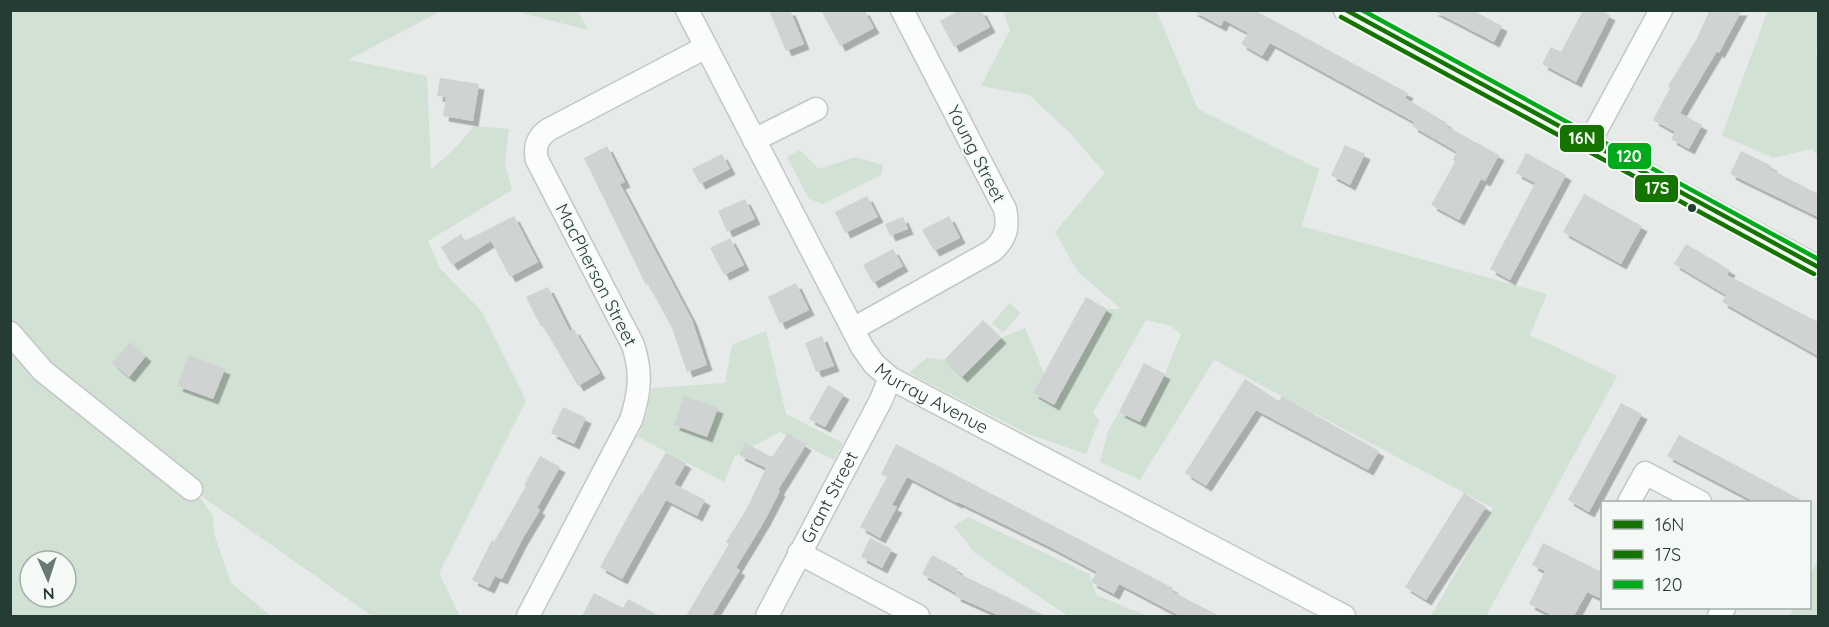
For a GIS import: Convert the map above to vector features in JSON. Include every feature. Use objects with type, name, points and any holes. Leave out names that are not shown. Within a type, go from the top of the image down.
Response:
[{"type":"street","name":"Murray Avenue","points":[[687,10],[853,329],[874,364],[890,378],[1344,616]]},
{"type":"street","name":"Young Street","points":[[853,329],[992,251],[1001,243],[1007,227],[1005,209],[902,10]]},
{"type":"street","points":[[1345,10],[1818,267]]},
{"type":"street","points":[[1589,143],[1661,10]]},
{"type":"street","name":"MacPherson Street","points":[[528,616],[631,420],[640,381],[639,363],[633,345],[537,160],[536,146],[542,134],[548,130],[706,47]]},
{"type":"street","points":[[754,140],[816,109]]},
{"type":"street","points":[[10,333],[43,371],[191,489]]},
{"type":"street","name":"Grant Street","points":[[767,616],[881,400],[890,378]]},
{"type":"street","points":[[1630,501],[1645,473],[1698,501]]},
{"type":"street","points":[[799,553],[918,616]]},
{"type":"green space","points":[[1156,10],[1198,109],[1319,169],[1302,226],[1547,294],[1530,335],[1617,376],[1486,616],[1431,616],[1493,508],[1214,360],[1140,480],[1100,462],[1108,431],[1119,412],[1140,422],[1165,374],[1181,334],[1171,326],[1146,320],[1093,413],[1099,420],[1086,454],[1028,434],[909,373],[927,358],[944,360],[962,377],[1001,338],[1025,328],[1044,373],[1033,393],[1054,404],[1107,309],[1121,309],[1078,272],[1055,232],[1105,173],[1068,131],[1029,95],[981,86],[1010,30],[1003,11]]},
{"type":"green space","points":[[1768,10],[1818,11],[1816,51],[1818,156],[1812,149],[1773,158],[1722,135]]},
{"type":"green space","points":[[10,11],[441,11],[348,60],[427,76],[431,170],[456,147],[474,126],[509,129],[505,164],[512,190],[428,241],[440,268],[482,312],[526,401],[439,573],[460,616],[372,616],[196,492],[213,516],[214,534],[231,583],[271,616],[11,616]]},
{"type":"green space","points":[[515,11],[578,11],[588,30]]},
{"type":"green space","points":[[800,150],[819,169],[855,157],[883,165],[881,175],[823,204],[809,199],[787,157]]},
{"type":"green space","points":[[1010,303],[1021,313],[1003,333],[992,323]]},
{"type":"green space","points":[[766,331],[786,414],[843,443],[834,460],[780,432],[735,456],[724,482],[638,437],[652,388],[725,383],[732,345]]},
{"type":"green space","points":[[968,517],[1089,574],[1096,595],[1145,615],[1068,616],[975,553],[954,526]]},
{"type":"green space","points":[[1818,559],[1818,616],[1789,616],[1793,609],[1811,609],[1811,575]]},
{"type":"building","points":[[769,10],[790,10],[804,44],[786,51]]},
{"type":"building","points":[[821,10],[864,10],[874,28],[840,46]]},
{"type":"building","points":[[960,10],[981,10],[990,27],[954,47],[940,21]]},
{"type":"building","points":[[1191,10],[1254,10],[1408,93],[1405,98],[1447,123],[1446,126],[1499,155],[1485,181],[1481,179],[1459,220],[1431,205],[1455,162],[1453,159],[1457,152],[1412,126],[1414,122],[1270,43],[1262,56],[1241,44],[1248,33],[1224,20],[1221,26]]},
{"type":"building","points":[[1432,10],[1472,10],[1502,26],[1494,42]]},
{"type":"building","points":[[1583,10],[1600,10],[1610,15],[1576,82],[1542,64],[1551,47],[1561,52]]},
{"type":"building","points":[[1710,10],[1742,10],[1719,53],[1717,51],[1680,113],[1702,125],[1689,149],[1671,139],[1675,132],[1653,120],[1670,88],[1668,86],[1696,40]]},
{"type":"building","points":[[440,78],[479,84],[473,121],[443,116],[446,97],[437,96]]},
{"type":"building","points":[[1345,145],[1365,154],[1350,185],[1331,175]]},
{"type":"building","points":[[607,146],[625,182],[620,184],[692,320],[707,365],[687,372],[672,328],[648,284],[646,285],[584,158]]},
{"type":"building","points":[[1741,151],[1772,166],[1770,169],[1818,194],[1818,217],[1730,174]]},
{"type":"building","points":[[1526,153],[1566,175],[1510,280],[1490,269],[1535,183],[1516,173]]},
{"type":"building","points":[[722,154],[730,169],[700,184],[692,169]]},
{"type":"building","points":[[1584,194],[1642,226],[1621,264],[1563,232]]},
{"type":"building","points":[[867,196],[878,217],[845,233],[835,212]]},
{"type":"building","points":[[745,199],[755,219],[727,232],[718,211]]},
{"type":"building","points":[[514,216],[538,262],[510,277],[491,241],[452,265],[441,247],[461,234],[465,241]]},
{"type":"building","points":[[949,216],[960,238],[934,251],[922,230]]},
{"type":"building","points":[[903,217],[908,229],[890,236],[885,224]]},
{"type":"building","points":[[730,238],[744,265],[724,275],[710,248]]},
{"type":"building","points":[[1686,244],[1730,270],[1727,275],[1818,322],[1818,356],[1722,302],[1726,295],[1674,264]]},
{"type":"building","points":[[893,249],[903,266],[873,283],[863,265]]},
{"type":"building","points":[[796,283],[809,310],[780,324],[768,297]]},
{"type":"building","points":[[548,287],[570,331],[574,329],[600,373],[578,386],[543,326],[541,327],[526,297]]},
{"type":"building","points":[[1086,297],[1107,309],[1054,405],[1033,393]]},
{"type":"building","points":[[983,320],[1001,338],[962,377],[944,360]]},
{"type":"building","points":[[822,336],[834,366],[816,372],[805,343]]},
{"type":"building","points":[[130,342],[146,356],[129,377],[112,363]]},
{"type":"building","points":[[189,355],[225,369],[213,399],[177,386]]},
{"type":"building","points":[[1144,363],[1165,374],[1140,422],[1119,412]]},
{"type":"building","points":[[1245,379],[1279,401],[1282,396],[1379,451],[1368,470],[1256,410],[1206,486],[1185,473]]},
{"type":"building","points":[[828,385],[844,394],[825,427],[809,419]]},
{"type":"building","points":[[684,396],[718,408],[707,437],[674,425]]},
{"type":"building","points":[[1621,403],[1642,414],[1589,512],[1568,500]]},
{"type":"building","points":[[563,407],[586,418],[574,444],[551,433]]},
{"type":"building","points":[[788,433],[806,445],[778,490],[780,491],[765,520],[736,568],[740,570],[712,616],[686,616],[729,544],[726,542],[746,510],[766,468],[739,455],[745,443],[772,457]]},
{"type":"building","points":[[1679,435],[1803,501],[1753,501],[1667,456]]},
{"type":"building","points":[[896,444],[1173,588],[1171,591],[1220,616],[1180,616],[1119,584],[1114,594],[1091,582],[1097,572],[907,477],[892,505],[897,507],[880,538],[860,527],[887,477],[881,474]]},
{"type":"building","points":[[666,452],[686,463],[674,484],[705,500],[697,516],[666,500],[622,579],[600,567]]},
{"type":"building","points":[[540,456],[560,467],[537,508],[540,510],[502,579],[495,576],[489,588],[472,580],[492,540],[494,542],[526,486],[524,485]]},
{"type":"building","points":[[1464,493],[1486,507],[1426,600],[1405,587]]},
{"type":"building","points":[[870,538],[892,549],[882,568],[861,557]]},
{"type":"building","points":[[1543,543],[1601,572],[1601,599],[1587,592],[1574,616],[1553,616],[1529,604],[1545,571],[1532,565]]},
{"type":"building","points":[[932,555],[958,569],[956,572],[1046,616],[1000,616],[955,596],[956,593],[922,574]]},
{"type":"building","points":[[594,593],[623,608],[628,599],[660,616],[582,616]]},
{"type":"transit line","name":"16N","points":[[1346,10],[1818,267]]},
{"type":"transit line","name":"120","points":[[1362,10],[1818,259]]},
{"type":"transit line","name":"17S","points":[[1341,17],[1814,274]]}]
